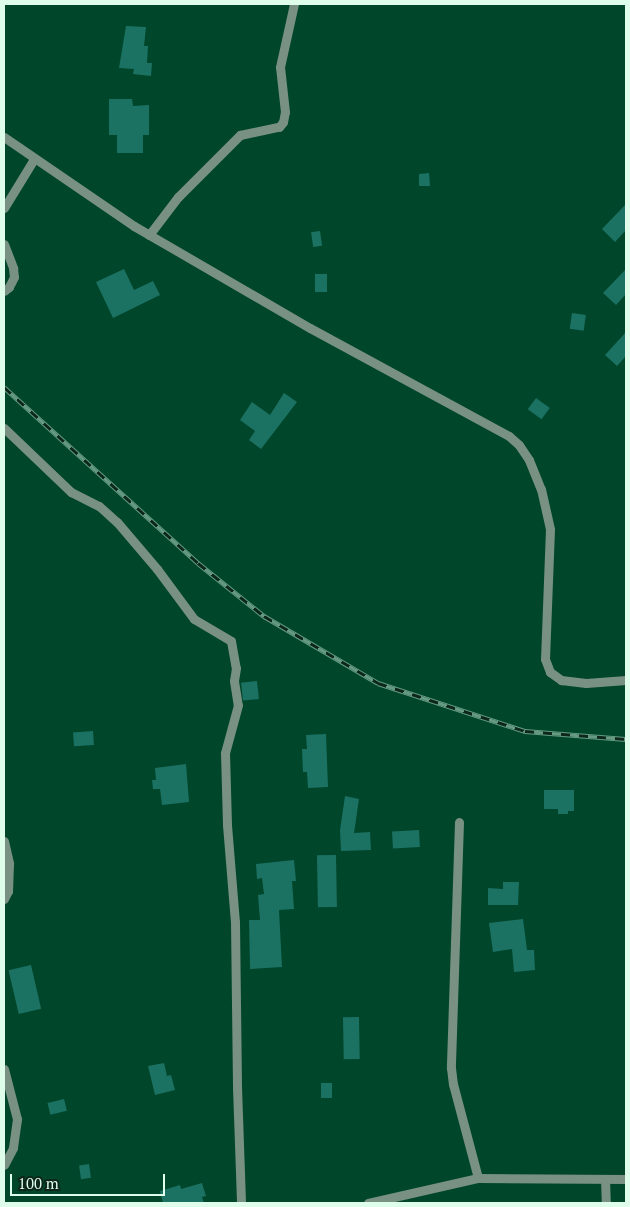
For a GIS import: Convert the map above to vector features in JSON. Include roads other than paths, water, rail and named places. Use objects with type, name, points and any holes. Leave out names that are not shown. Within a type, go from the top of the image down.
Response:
[{"type":"street","points":[[149,235],[178,198],[240,135],[279,127],[283,122],[285,112],[280,67],[294,4]]},
{"type":"street","points":[[4,137],[149,235],[310,328],[477,417],[509,436],[520,445],[529,460],[540,489],[550,529],[545,659],[550,672],[560,680],[586,683],[626,680]]},
{"type":"street","points":[[4,208],[34,159]]},
{"type":"street","points":[[4,244],[13,268],[14,277],[9,287],[4,291]]},
{"type":"street","points":[[4,428],[71,492],[99,506],[117,522],[157,569],[194,619],[231,641],[236,668],[234,681],[238,705],[225,754],[227,825],[236,922],[236,1069],[241,1203]]},
{"type":"street","points":[[459,822],[451,1068],[453,1084],[478,1178]]},
{"type":"street","points":[[4,841],[9,862],[8,891],[4,899]]},
{"type":"street","points":[[4,1069],[17,1119],[13,1148],[4,1164]]},
{"type":"street","points":[[368,1203],[478,1178],[626,1179]]},
{"type":"street","points":[[605,1179],[606,1203]]},
{"type":"railway","points":[[4,387],[198,563],[264,616],[378,683],[525,731],[626,739]]}]
